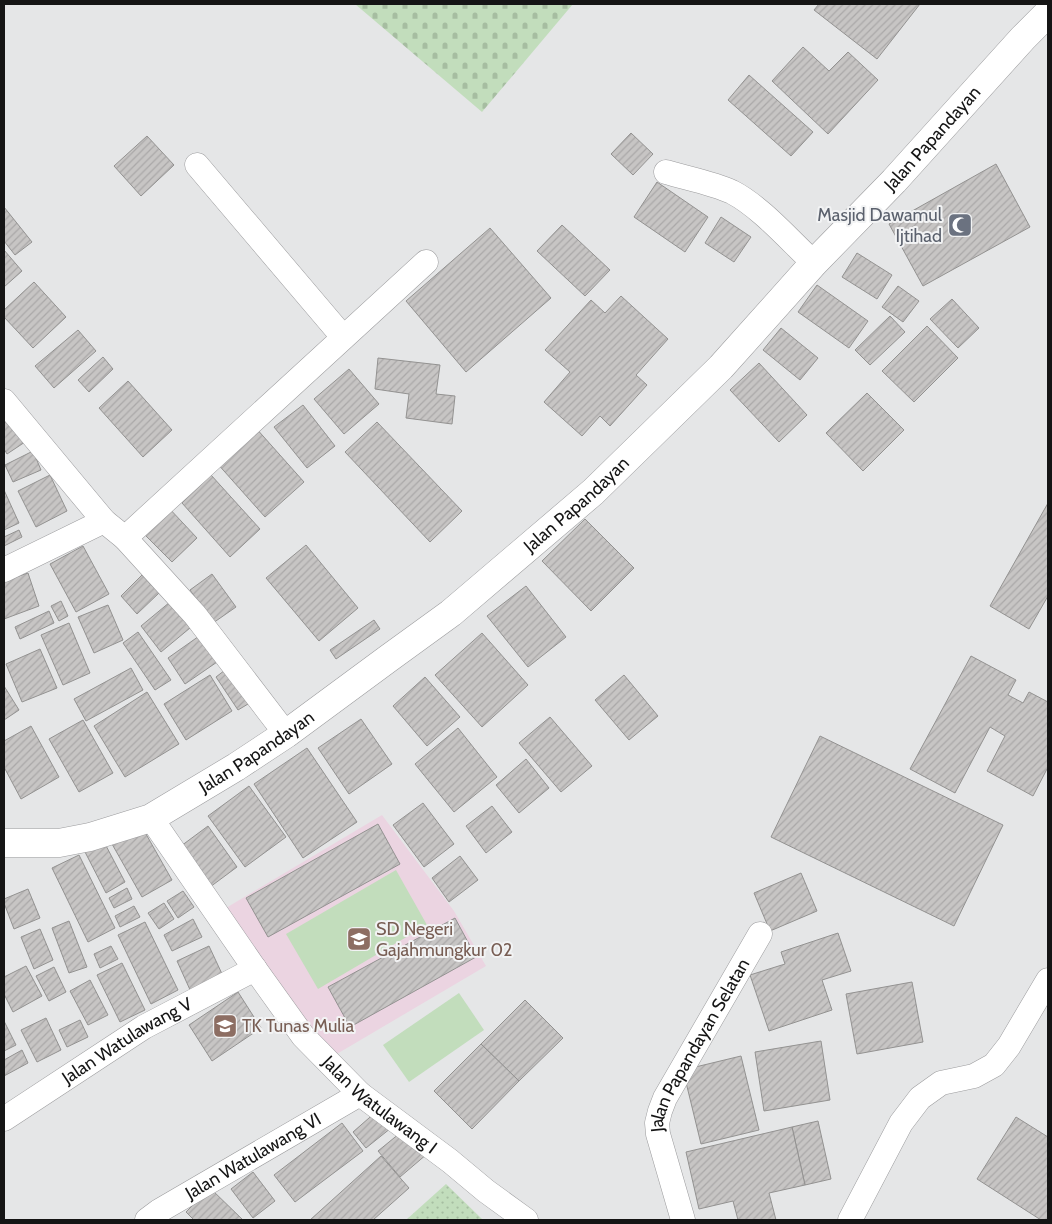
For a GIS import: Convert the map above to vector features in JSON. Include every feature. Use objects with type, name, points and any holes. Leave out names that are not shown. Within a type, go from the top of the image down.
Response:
[{"type":"main road","name":"Jalan Papandayan","points":[[5,841],[59,843],[90,837],[152,818],[286,734],[451,613],[592,492],[721,367],[814,264],[894,181],[1023,38],[1048,13]]},
{"type":"street","points":[[197,165],[343,337]]},
{"type":"street","points":[[666,172],[725,189],[741,198],[773,224],[814,264]]},
{"type":"street","points":[[125,538],[426,262]]},
{"type":"street","points":[[4,401],[104,521],[125,538],[195,615],[286,734]]},
{"type":"street","points":[[4,570],[104,521]]},
{"type":"street","name":"Jalan Watulawang I","points":[[152,818],[255,970],[304,1036],[360,1094],[526,1220]]},
{"type":"street","name":"Jalan Papandayan Selatan","points":[[683,1220],[658,1134],[657,1123],[660,1111],[672,1084],[760,934]]},
{"type":"street","name":"Jalan Watulawang V","points":[[4,1119],[144,1028],[255,970]]},
{"type":"street","points":[[850,1220],[901,1122],[920,1098],[941,1083],[974,1076],[994,1065],[1009,1046],[1048,980]]},
{"type":"street","name":"Jalan Watulawang VI","points":[[147,1220],[360,1094]]},
{"type":"shaded area","name":"SD Negeri Gajahmungkur 02","points":[[382,815],[454,911],[486,966],[330,1058],[226,908]]},
{"type":"green space","points":[[355,4],[573,4],[482,112]]},
{"type":"green space","points":[[396,870],[427,925],[318,989],[286,934]]},
{"type":"green space","points":[[459,993],[484,1030],[409,1082],[383,1045]]},
{"type":"green space","points":[[446,1184],[483,1220],[406,1220]]},
{"type":"building","points":[[819,4],[920,4],[877,59],[814,10]]},
{"type":"building","points":[[803,47],[829,71],[848,52],[878,80],[828,134],[772,81]]},
{"type":"building","points":[[749,75],[813,132],[791,156],[728,100]]},
{"type":"building","points":[[631,133],[653,154],[633,175],[611,154]]},
{"type":"building","points":[[147,136],[174,165],[141,196],[114,166]]},
{"type":"building","name":"Masjid Dawamul Ijtihad","points":[[996,164],[1030,227],[923,286],[889,224]]},
{"type":"building","points":[[657,182],[708,217],[685,252],[634,217]]},
{"type":"building","points":[[4,207],[32,242],[15,255],[4,241]]},
{"type":"building","points":[[721,217],[751,237],[734,262],[705,243]]},
{"type":"building","points":[[562,225],[610,270],[585,296],[537,251]]},
{"type":"building","points":[[490,228],[551,298],[466,372],[406,301]]},
{"type":"building","points":[[4,250],[22,271],[4,287]]},
{"type":"building","points":[[857,253],[892,275],[877,299],[842,277]]},
{"type":"building","points":[[34,282],[66,317],[33,348],[4,317],[4,310]]},
{"type":"building","points":[[817,285],[868,321],[849,348],[798,312]]},
{"type":"building","points":[[898,286],[919,301],[903,322],[882,307]]},
{"type":"building","points":[[621,296],[668,339],[636,375],[647,385],[610,426],[600,416],[582,436],[544,402],[570,372],[545,350],[591,300],[605,313]]},
{"type":"building","points":[[952,299],[979,328],[958,348],[930,319]]},
{"type":"building","points":[[890,316],[905,332],[870,365],[855,350]]},
{"type":"building","points":[[927,326],[958,358],[914,402],[882,371]]},
{"type":"building","points":[[781,328],[818,358],[800,380],[763,350]]},
{"type":"building","points":[[78,330],[96,351],[54,388],[35,366]]},
{"type":"building","points":[[103,357],[113,369],[89,392],[78,380]]},
{"type":"building","points":[[378,358],[440,365],[436,394],[455,396],[452,424],[406,418],[409,394],[375,389]]},
{"type":"building","points":[[759,363],[807,415],[779,442],[730,390]]},
{"type":"building","points":[[349,369],[379,404],[344,434],[314,399]]},
{"type":"building","points":[[128,381],[172,430],[143,457],[99,408]]},
{"type":"building","points":[[867,393],[904,430],[863,471],[826,433]]},
{"type":"building","points":[[303,405],[335,446],[307,468],[274,427]]},
{"type":"building","points":[[4,411],[25,442],[7,454],[4,449]]},
{"type":"building","points":[[377,422],[462,511],[430,542],[345,452]]},
{"type":"building","points":[[255,427],[304,482],[265,517],[216,462]]},
{"type":"building","points":[[33,451],[41,470],[13,482],[5,465]]},
{"type":"building","points":[[50,475],[67,511],[36,527],[18,491]]},
{"type":"building","points":[[211,475],[260,529],[230,557],[182,503]]},
{"type":"building","points":[[4,490],[19,523],[4,530]]},
{"type":"building","points":[[1048,503],[1048,596],[1029,629],[990,606]]},
{"type":"building","points":[[167,506],[197,538],[172,562],[141,531]]},
{"type":"building","points":[[585,519],[634,568],[591,611],[542,561]]},
{"type":"building","points":[[19,530],[22,537],[4,546],[4,537]]},
{"type":"building","points":[[306,545],[358,608],[319,641],[266,578]]},
{"type":"building","points":[[83,546],[109,594],[76,612],[50,564]]},
{"type":"building","points":[[28,573],[39,606],[4,619],[4,581]]},
{"type":"building","points":[[212,574],[236,607],[213,623],[190,590]]},
{"type":"building","points":[[142,575],[159,593],[137,614],[121,596]]},
{"type":"building","points":[[526,586],[566,637],[528,667],[487,616]]},
{"type":"building","points":[[61,601],[68,616],[59,621],[51,606]]},
{"type":"building","points":[[170,602],[190,628],[161,652],[141,626]]},
{"type":"building","points":[[108,605],[123,640],[94,653],[78,617]]},
{"type":"building","points":[[49,611],[54,623],[20,639],[15,627]]},
{"type":"building","points":[[374,620],[380,629],[336,659],[330,650]]},
{"type":"building","points":[[69,623],[90,673],[63,685],[41,635]]},
{"type":"building","points":[[138,632],[171,680],[155,690],[123,643]]},
{"type":"building","points":[[482,633],[528,685],[482,727],[435,675]]},
{"type":"building","points":[[202,634],[220,660],[185,684],[168,658]]},
{"type":"building","points":[[40,649],[57,688],[22,702],[6,664]]},
{"type":"building","points":[[971,656],[1016,680],[1008,695],[1023,703],[1029,692],[1048,702],[1048,769],[1033,796],[987,771],[1005,736],[990,727],[955,793],[910,769]]},
{"type":"building","points":[[229,667],[253,701],[238,710],[216,677]]},
{"type":"building","points":[[131,668],[143,690],[86,721],[74,699]]},
{"type":"building","points":[[210,675],[232,711],[186,740],[164,704]]},
{"type":"building","points":[[624,675],[658,716],[629,740],[595,700]]},
{"type":"building","points":[[425,677],[460,717],[427,746],[393,706]]},
{"type":"building","points":[[4,686],[19,710],[4,720]]},
{"type":"building","points":[[147,692],[179,744],[125,777],[94,726]]},
{"type":"building","points":[[550,717],[592,766],[561,792],[519,743]]},
{"type":"building","points":[[361,719],[392,764],[349,794],[318,748]]},
{"type":"building","points":[[83,720],[113,773],[79,792],[49,739]]},
{"type":"building","points":[[31,726],[59,777],[21,799],[4,767],[4,741]]},
{"type":"building","points":[[458,728],[497,777],[454,812],[415,764]]},
{"type":"building","points":[[820,736],[1003,825],[954,926],[771,837]]},
{"type":"building","points":[[307,748],[357,822],[303,858],[254,784]]},
{"type":"building","points":[[526,759],[549,788],[519,813],[496,785]]},
{"type":"building","points":[[249,786],[286,837],[245,867],[208,816]]},
{"type":"building","points":[[423,803],[454,844],[424,867],[393,825]]},
{"type":"building","points":[[492,806],[512,832],[486,853],[466,826]]},
{"type":"building","points":[[378,824],[400,864],[268,937],[246,898]]},
{"type":"building","points":[[208,826],[237,867],[210,887],[181,846]]},
{"type":"building","points":[[142,827],[172,880],[142,897],[112,844]]},
{"type":"building","points":[[103,840],[125,882],[106,893],[84,850]]},
{"type":"building","points":[[79,855],[115,928],[88,942],[52,868]]},
{"type":"building","points":[[460,856],[478,880],[449,902],[432,878]]},
{"type":"building","points":[[801,873],[817,911],[770,931],[754,893]]},
{"type":"building","points":[[127,888],[132,899],[114,908],[109,898]]},
{"type":"building","points":[[28,889],[40,918],[14,929],[4,899]]},
{"type":"building","points":[[183,891],[194,907],[178,918],[167,901]]},
{"type":"building","points":[[164,903],[174,919],[159,929],[148,913]]},
{"type":"building","points":[[134,906],[140,917],[120,927],[115,916]]},
{"type":"building","points":[[455,918],[476,957],[350,1027],[328,987]]},
{"type":"building","points":[[193,919],[202,937],[172,951],[164,935]]},
{"type":"building","points":[[69,921],[87,967],[69,973],[52,928]]},
{"type":"building","points":[[145,922],[178,990],[151,1004],[118,935]]},
{"type":"building","points":[[40,929],[53,960],[34,969],[21,937]]},
{"type":"building","points":[[838,933],[851,971],[822,980],[832,1010],[769,1031],[750,975],[785,964],[781,952]]},
{"type":"building","points":[[111,946],[118,959],[100,968],[94,954]]},
{"type":"building","points":[[209,946],[223,976],[191,992],[177,961]]},
{"type":"building","points":[[122,963],[145,1010],[120,1022],[97,975]]},
{"type":"building","points":[[26,966],[42,996],[13,1012],[4,994],[4,977]]},
{"type":"building","points":[[54,967],[66,992],[49,1001],[36,976]]},
{"type":"building","points":[[90,980],[108,1015],[88,1025],[70,991]]},
{"type":"building","points":[[912,982],[923,1042],[857,1054],[846,994]]},
{"type":"building","name":"TK Tunas Mulia","points":[[238,992],[261,1028],[212,1061],[189,1025]]},
{"type":"building","points":[[525,1000],[563,1038],[519,1081],[481,1044]]},
{"type":"building","points":[[46,1018],[61,1050],[37,1062],[21,1030]]},
{"type":"building","points":[[80,1020],[88,1037],[67,1047],[59,1030]]},
{"type":"building","points":[[4,1021],[16,1045],[4,1051]]},
{"type":"building","points":[[821,1041],[830,1100],[764,1111],[755,1052]]},
{"type":"building","points":[[481,1044],[519,1081],[472,1129],[434,1091]]},
{"type":"building","points":[[22,1050],[28,1063],[4,1076],[4,1060]]},
{"type":"building","points":[[741,1056],[759,1130],[701,1144],[683,1070]]},
{"type":"building","points":[[377,1111],[391,1128],[366,1148],[353,1132]]},
{"type":"building","points":[[1016,1117],[1048,1137],[1048,1220],[1041,1220],[977,1179]]},
{"type":"building","points":[[818,1121],[831,1179],[805,1185],[792,1127]]},
{"type":"building","points":[[342,1123],[363,1151],[295,1202],[274,1175]]},
{"type":"building","points":[[792,1127],[805,1185],[769,1193],[776,1220],[738,1220],[733,1201],[699,1209],[686,1152]]},
{"type":"building","points":[[405,1129],[427,1154],[400,1177],[378,1151]]},
{"type":"building","points":[[381,1156],[409,1188],[373,1220],[310,1220]]},
{"type":"building","points":[[253,1172],[275,1201],[253,1218],[231,1189]]},
{"type":"building","points":[[210,1188],[243,1220],[194,1220],[186,1212]]},
{"type":"place","name":"Masjid Dawamul Ijtihad","points":[[960,225]]},
{"type":"place","name":"SD Negeri Gajahmungkur 02","points":[[359,939]]},
{"type":"place","name":"TK Tunas Mulia","points":[[225,1026]]}]
